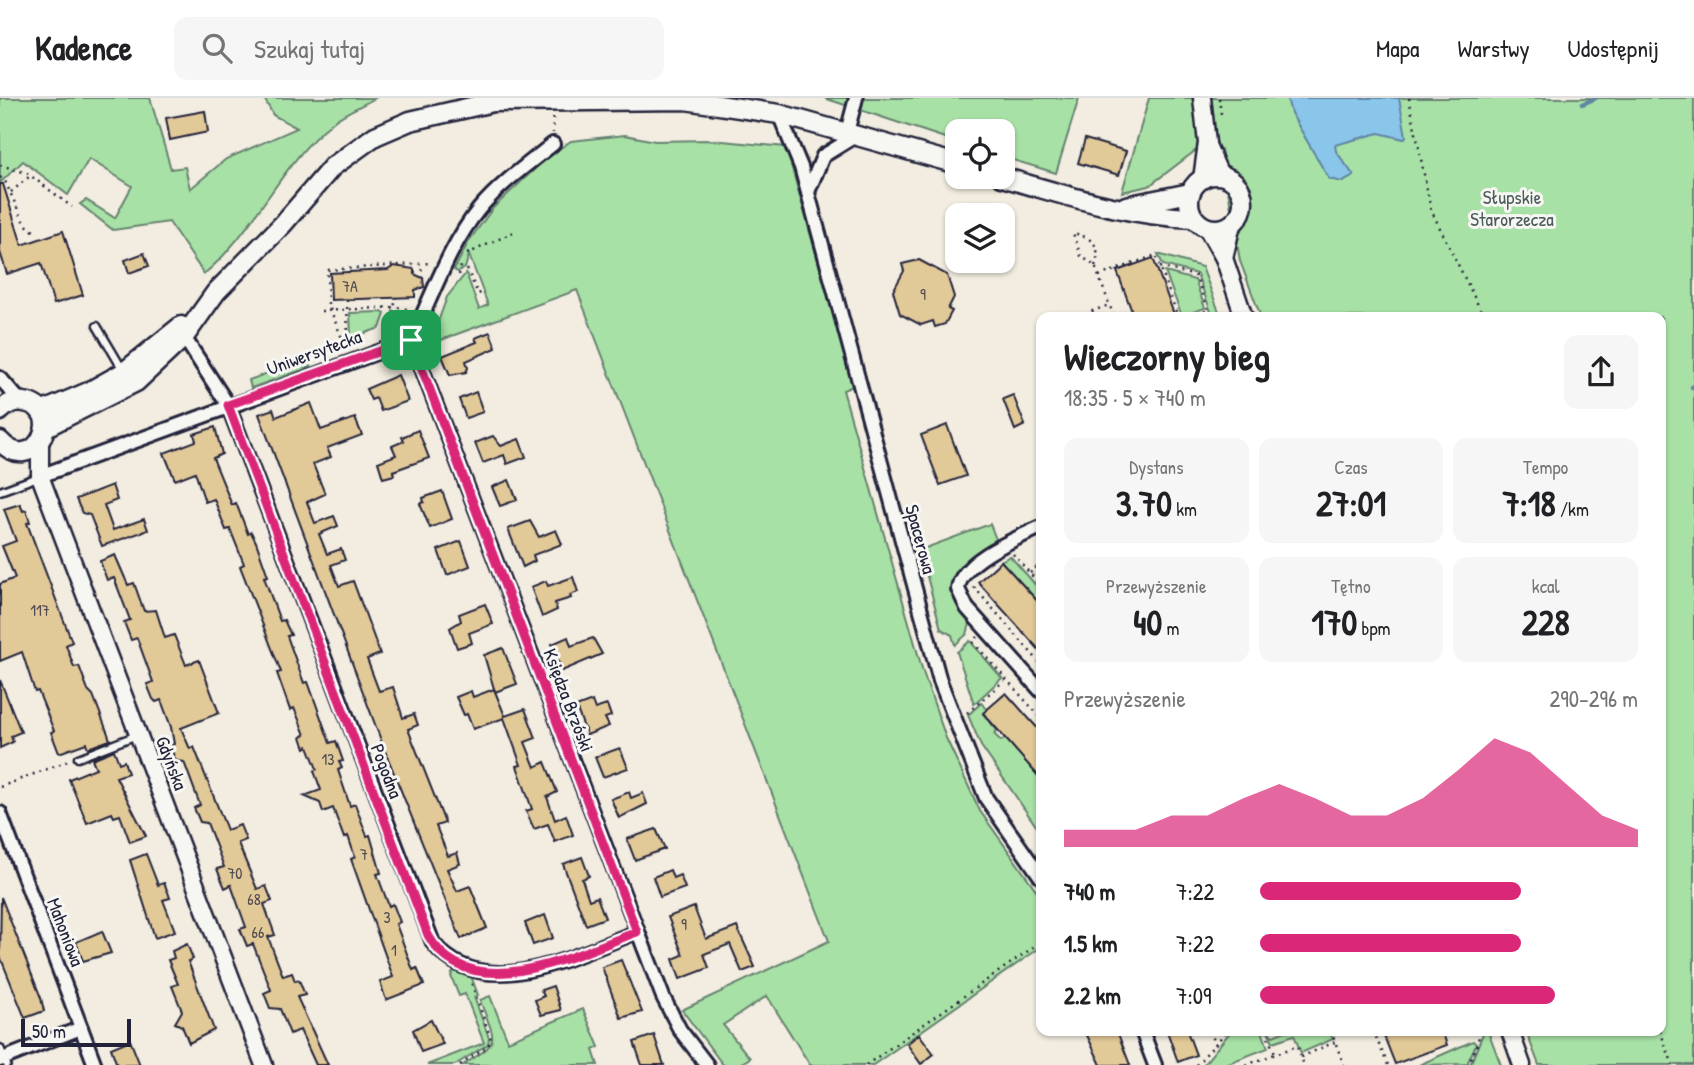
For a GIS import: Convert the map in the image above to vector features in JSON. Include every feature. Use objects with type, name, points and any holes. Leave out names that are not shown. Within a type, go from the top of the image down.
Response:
[{"type":"main road","points":[[5,445],[25,452],[42,427],[88,392],[124,372],[205,306],[283,225],[332,167],[375,136],[410,121],[493,102],[685,99],[779,114],[945,161]]},
{"type":"main road","points":[[1015,180],[1119,208],[1200,223],[1216,230],[1232,224],[1242,210],[1241,191],[1228,178],[1220,175],[1196,186],[1119,208]]},
{"type":"main road","points":[[1196,186],[1189,201],[1200,223]]},
{"type":"main road","points":[[42,427],[136,382],[184,337],[205,306]]},
{"type":"main road","points":[[0,411],[12,402],[28,402],[42,427]]},
{"type":"street","points":[[807,192],[823,156],[852,134],[856,98]]},
{"type":"street","points":[[1196,186],[1206,143],[1202,98]]},
{"type":"street","name":"Spacerowa","points":[[779,114],[792,140],[807,192],[940,681],[986,798],[1036,870]]},
{"type":"street","points":[[1206,143],[1220,175]]},
{"type":"street","points":[[411,340],[456,246],[479,209],[504,183],[553,144]]},
{"type":"street","points":[[1200,223],[1224,258],[1242,312]]},
{"type":"street","points":[[1224,258],[1232,224]]},
{"type":"street","name":"Pogodna","points":[[184,337],[228,405],[432,943],[445,956],[469,968],[499,973],[520,972],[637,932]]},
{"type":"street","name":"Uniwersytecka","points":[[40,476],[411,340]]},
{"type":"street","name":"Księdza Brzóski","points":[[411,340],[663,997],[680,1030],[707,1065]]},
{"type":"street","points":[[0,378],[20,401]]},
{"type":"street","name":"Gdyńska","points":[[42,427],[40,476],[264,1065]]},
{"type":"street","name":"Gdyńska","points":[[5,445],[40,476]]},
{"type":"street","points":[[1036,529],[996,548],[959,583],[962,602],[1036,685]]},
{"type":"street","name":"Mahoniowa","points":[[0,813],[95,1065]]},
{"type":"street","points":[[3,1058],[81,1028]]},
{"type":"street","points":[[1144,1036],[1155,1065]]},
{"type":"street","points":[[1512,1036],[1522,1065]]},
{"type":"lane","points":[[97,326],[124,372]]},
{"type":"lane","points":[[0,491],[40,476]]},
{"type":"lane","points":[[78,758],[139,735]]},
{"type":"path","points":[[1409,98],[1431,210],[1482,312]]},
{"type":"path","points":[[552,101],[553,144]]},
{"type":"path","points":[[0,171],[1,165],[30,176],[72,207]]},
{"type":"path","points":[[10,192],[30,176]]},
{"type":"path","points":[[0,177],[24,223],[36,233]]},
{"type":"path","points":[[459,275],[462,261],[469,251],[514,232]]},
{"type":"path","points":[[1095,266],[1081,257],[1073,233],[1090,238],[1094,243],[1098,253],[1095,266],[1112,312]]},
{"type":"path","points":[[1098,276],[1156,255],[1176,312]]},
{"type":"path","points":[[347,300],[346,343],[330,311],[327,270],[431,263],[427,268],[414,272]]},
{"type":"path","points":[[1160,267],[1196,276],[1208,310],[1203,312]]},
{"type":"path","points":[[467,269],[478,294],[483,292]]},
{"type":"path","points":[[391,326],[397,307],[396,298]]},
{"type":"path","points":[[1090,312],[1109,305]]},
{"type":"path","points":[[321,311],[397,307],[407,309]]},
{"type":"path","points":[[1010,550],[1036,580]]},
{"type":"path","points":[[1030,573],[1036,568]]},
{"type":"path","points":[[969,582],[1036,658]]},
{"type":"path","points":[[986,629],[973,642],[1036,712]]},
{"type":"path","points":[[964,715],[1006,679]]},
{"type":"path","points":[[0,787],[78,758]]},
{"type":"path","points":[[866,1065],[1036,946]]},
{"type":"path","points":[[460,1065],[488,1046],[491,1039],[468,973]]},
{"type":"path","points":[[1212,1036],[1216,1045]]},
{"type":"path","points":[[1196,1065],[1223,1036]]},
{"type":"path","points":[[1267,1036],[1275,1054]]},
{"type":"path","points":[[1333,1036],[1344,1065]]},
{"type":"path","points":[[1375,1036],[1388,1065]]},
{"type":"path","points":[[1468,1065],[1479,1040],[1478,1036]]},
{"type":"path","points":[[1662,1036],[1673,1065]]},
{"type":"path","points":[[1301,1057],[1335,1042]]},
{"type":"path","points":[[1245,1065],[1297,1046],[1304,1065]]},
{"type":"green space","points":[[0,98],[150,98],[171,169],[185,167],[190,189],[226,159],[297,128],[273,115],[264,98],[375,98],[338,118],[314,139],[282,177],[238,238],[204,274],[169,222],[113,230],[80,204],[86,200],[115,218],[132,186],[89,159],[68,195],[23,161],[0,183]]},
{"type":"green space","points":[[824,98],[1079,98],[1056,173],[1015,161],[1015,119],[945,119],[945,138]]},
{"type":"green space","name":"Słupskie Starorzecza","points":[[1149,98],[1694,98],[1694,1065],[1539,1065],[1528,1036],[1666,1036],[1666,312],[1259,312],[1240,261],[1221,149],[1195,151],[1149,186],[1122,192]]},
{"type":"green space","points":[[625,135],[655,141],[712,140],[786,147],[853,386],[843,390],[923,672],[946,738],[980,811],[1036,890],[1036,951],[873,1065],[810,1065],[767,996],[723,1025],[750,1058],[738,1065],[723,1065],[682,1010],[829,941],[577,290],[430,344],[447,297],[466,273],[479,309],[488,305],[469,255],[465,268],[458,272],[454,270],[469,241],[493,208],[550,155],[571,141]]},
{"type":"green space","points":[[1158,254],[1202,267],[1219,312],[1211,312],[1197,274],[1163,265]]},
{"type":"green space","points":[[1165,272],[1195,280],[1205,308],[1180,312]]},
{"type":"green space","points":[[350,313],[385,314],[380,328],[351,338]]},
{"type":"green space","points":[[313,356],[311,367],[251,388],[249,380]]},
{"type":"green space","points":[[990,524],[997,542],[973,558],[955,583],[955,601],[970,624],[967,634],[955,645],[952,635],[941,629],[920,550]]},
{"type":"green space","points":[[1010,556],[1036,585],[1036,600],[1001,561]]},
{"type":"green space","points":[[970,641],[1002,678],[974,704],[957,652]]},
{"type":"green space","points":[[981,703],[987,709],[983,714],[997,730],[994,734],[1001,741],[1005,738],[1036,773],[1036,826],[981,746],[968,715]]},
{"type":"green space","points":[[455,968],[470,973],[478,995],[474,997],[489,1038],[488,1044],[455,1065],[427,1065],[484,1043],[465,994],[459,996],[451,976]]},
{"type":"green space","points":[[490,996],[508,1041],[583,1009],[599,1047],[593,1050],[598,1065],[463,1065],[490,1045],[492,1032],[480,1000]]},
{"type":"green space","points":[[1227,1036],[1264,1036],[1268,1048],[1223,1065],[1203,1065]]},
{"type":"green space","points":[[1270,1036],[1291,1036],[1273,1042]]},
{"type":"green space","points":[[1294,1036],[1332,1036],[1333,1039],[1301,1053]]},
{"type":"green space","points":[[1482,1036],[1490,1036],[1501,1065],[1470,1065]]},
{"type":"green space","points":[[1473,1041],[1476,1044],[1467,1064],[1419,1065]]},
{"type":"water","points":[[1287,98],[1399,98],[1406,136],[1404,139],[1379,133],[1335,145],[1336,151],[1354,176],[1343,182],[1329,179],[1291,113]]},
{"type":"building","points":[[205,111],[208,132],[170,140],[166,118]]},
{"type":"building","points":[[1085,139],[1126,151],[1119,175],[1078,163]]},
{"type":"building","points":[[0,184],[3,184],[22,245],[63,231],[83,295],[54,304],[41,263],[7,274],[0,252]]},
{"type":"building","points":[[144,253],[149,266],[129,273],[125,260]]},
{"type":"building","points":[[1153,258],[1173,312],[1132,312],[1117,271]]},
{"type":"building","points":[[919,260],[947,275],[954,297],[948,309],[952,311],[945,324],[935,327],[933,321],[921,325],[900,314],[893,291],[904,271],[902,264]]},
{"type":"building","points":[[394,266],[414,269],[414,274],[423,278],[424,287],[415,290],[415,297],[331,300],[330,273],[388,270]]},
{"type":"building","points":[[490,332],[496,348],[466,361],[466,372],[450,375],[442,356],[477,342],[475,338]]},
{"type":"building","points":[[398,375],[408,401],[381,411],[376,398],[371,400],[366,389]]},
{"type":"building","points":[[476,392],[483,412],[466,418],[459,399]]},
{"type":"building","points":[[1013,395],[1025,425],[1015,430],[1003,399]]},
{"type":"building","points":[[311,403],[321,430],[355,418],[362,435],[327,448],[331,457],[313,464],[325,494],[307,502],[315,523],[334,516],[338,526],[319,534],[327,554],[341,549],[345,560],[331,565],[339,586],[353,581],[380,654],[367,659],[379,691],[393,687],[403,718],[414,714],[418,725],[408,729],[445,823],[436,826],[448,856],[457,853],[460,864],[447,869],[457,891],[470,886],[487,928],[461,939],[385,751],[259,414],[273,409],[276,417]]},
{"type":"building","points":[[947,425],[966,476],[940,485],[921,435]]},
{"type":"building","points":[[215,427],[222,454],[213,458],[232,505],[236,503],[248,534],[251,532],[256,542],[268,576],[264,577],[280,621],[284,620],[291,635],[287,636],[304,683],[308,682],[330,743],[336,741],[343,761],[339,762],[342,768],[338,770],[350,806],[355,804],[367,836],[370,835],[381,873],[377,874],[389,906],[393,904],[400,922],[396,924],[413,970],[417,968],[424,985],[386,1000],[380,982],[393,977],[351,859],[355,857],[348,836],[344,838],[333,808],[323,812],[320,803],[304,796],[321,790],[314,771],[317,769],[308,746],[305,748],[301,737],[305,735],[294,708],[290,710],[277,673],[281,672],[240,566],[244,564],[230,529],[226,530],[214,499],[205,502],[195,472],[175,480],[164,453],[196,441],[194,434]]},
{"type":"building","points":[[418,430],[429,458],[393,471],[394,475],[383,478],[378,462],[396,455],[392,446],[404,441],[402,437]]},
{"type":"building","points":[[493,436],[501,446],[519,439],[526,457],[507,464],[504,455],[483,463],[475,443]]},
{"type":"building","points":[[509,480],[517,500],[500,506],[492,487]]},
{"type":"building","points":[[112,485],[117,500],[104,505],[113,530],[144,519],[148,530],[102,546],[90,515],[82,513],[76,499]]},
{"type":"building","points":[[442,491],[452,519],[430,528],[420,504],[424,502],[423,498]]},
{"type":"building","points":[[20,504],[23,511],[26,510],[30,522],[27,523],[72,642],[66,645],[74,667],[79,666],[110,740],[88,748],[86,743],[59,753],[51,732],[54,731],[38,691],[35,692],[22,652],[0,661],[0,584],[15,578],[2,546],[16,541],[4,509]]},
{"type":"building","points":[[530,521],[539,537],[556,530],[562,544],[533,555],[535,561],[523,567],[508,529]]},
{"type":"building","points":[[461,541],[470,566],[447,575],[438,550]]},
{"type":"building","points":[[115,555],[128,585],[134,583],[144,611],[156,610],[165,638],[174,635],[186,665],[199,660],[219,713],[181,728],[190,749],[194,747],[227,830],[240,825],[246,840],[238,843],[257,889],[266,886],[272,901],[264,904],[275,935],[268,937],[283,976],[292,973],[295,981],[299,980],[305,995],[297,997],[328,1065],[316,1065],[300,1030],[290,1034],[280,1009],[270,1008],[264,993],[271,990],[253,944],[247,946],[240,929],[246,927],[231,885],[225,888],[217,869],[224,867],[207,823],[200,822],[194,808],[200,805],[184,762],[176,761],[170,746],[174,744],[171,727],[161,700],[156,702],[153,699],[147,684],[153,682],[137,638],[131,640],[124,622],[130,620],[114,578],[107,580],[100,561]]},
{"type":"building","points":[[1001,561],[1036,600],[1036,646],[978,582]]},
{"type":"building","points":[[573,577],[578,592],[570,595],[571,598],[555,603],[557,610],[542,617],[531,587],[546,581],[548,586]]},
{"type":"building","points":[[485,604],[493,624],[469,633],[472,643],[457,648],[450,628],[461,621],[459,614]]},
{"type":"building","points":[[568,637],[571,646],[593,638],[602,654],[562,671],[552,644]]},
{"type":"building","points":[[503,648],[517,684],[495,692],[484,655]]},
{"type":"building","points":[[0,680],[21,732],[11,736],[13,742],[0,748]]},
{"type":"building","points":[[494,689],[505,716],[525,709],[536,738],[525,742],[535,767],[545,762],[557,792],[547,797],[555,820],[566,815],[573,835],[555,842],[548,824],[534,829],[526,811],[532,809],[517,766],[521,765],[504,718],[473,729],[456,697],[471,691],[473,697]]},
{"type":"building","points":[[1006,693],[1036,726],[1036,773],[983,713]]},
{"type":"building","points":[[592,701],[595,709],[607,705],[611,716],[605,718],[609,726],[587,735],[576,707]]},
{"type":"building","points":[[620,748],[628,768],[603,777],[595,757]]},
{"type":"building","points":[[114,750],[119,763],[124,761],[128,773],[116,777],[146,836],[130,842],[120,815],[114,817],[112,813],[87,823],[69,779],[96,768],[92,759]]},
{"type":"building","points":[[629,792],[631,798],[643,793],[647,804],[619,818],[611,799]]},
{"type":"building","points":[[656,829],[665,849],[635,860],[627,839]]},
{"type":"building","points":[[146,854],[158,885],[164,883],[168,892],[170,898],[163,900],[175,931],[155,938],[130,860]]},
{"type":"building","points":[[582,857],[589,876],[582,879],[589,900],[597,897],[605,918],[586,925],[563,864]]},
{"type":"building","points":[[670,870],[673,878],[680,875],[685,888],[660,897],[653,877]]},
{"type":"building","points":[[1,897],[44,1011],[25,1018],[0,956]]},
{"type":"building","points":[[694,907],[706,939],[737,927],[755,967],[742,972],[730,944],[704,954],[709,968],[680,979],[673,959],[683,955],[668,917]]},
{"type":"building","points":[[545,915],[553,938],[533,945],[525,923]]},
{"type":"building","points":[[102,931],[111,953],[83,961],[76,942]]},
{"type":"building","points":[[187,944],[193,959],[188,961],[214,1030],[189,1043],[182,1026],[175,1023],[182,1011],[172,986],[178,984],[168,960],[174,958],[172,951]]},
{"type":"building","points":[[621,960],[642,1012],[621,1018],[602,967]]},
{"type":"building","points":[[553,986],[561,1010],[541,1015],[535,1000],[544,996],[541,990]]},
{"type":"building","points":[[431,1020],[443,1044],[421,1052],[413,1030]]},
{"type":"building","points":[[919,1034],[934,1054],[921,1064],[907,1044]]},
{"type":"building","points":[[654,1035],[664,1065],[642,1065],[634,1042]]},
{"type":"building","points":[[1087,1036],[1119,1036],[1130,1065],[1101,1065]]},
{"type":"building","points":[[1169,1036],[1189,1036],[1196,1055],[1178,1062]]},
{"type":"building","points":[[1384,1036],[1444,1036],[1447,1045],[1395,1064]]},
{"type":"building","points":[[130,1040],[140,1065],[117,1065],[111,1048]]},
{"type":"waterway","points":[[1582,104],[1596,98]]},
{"type":"route","points":[[411,340],[637,932],[529,971],[499,973],[475,970],[445,956],[432,943],[228,405],[411,340]]}]
